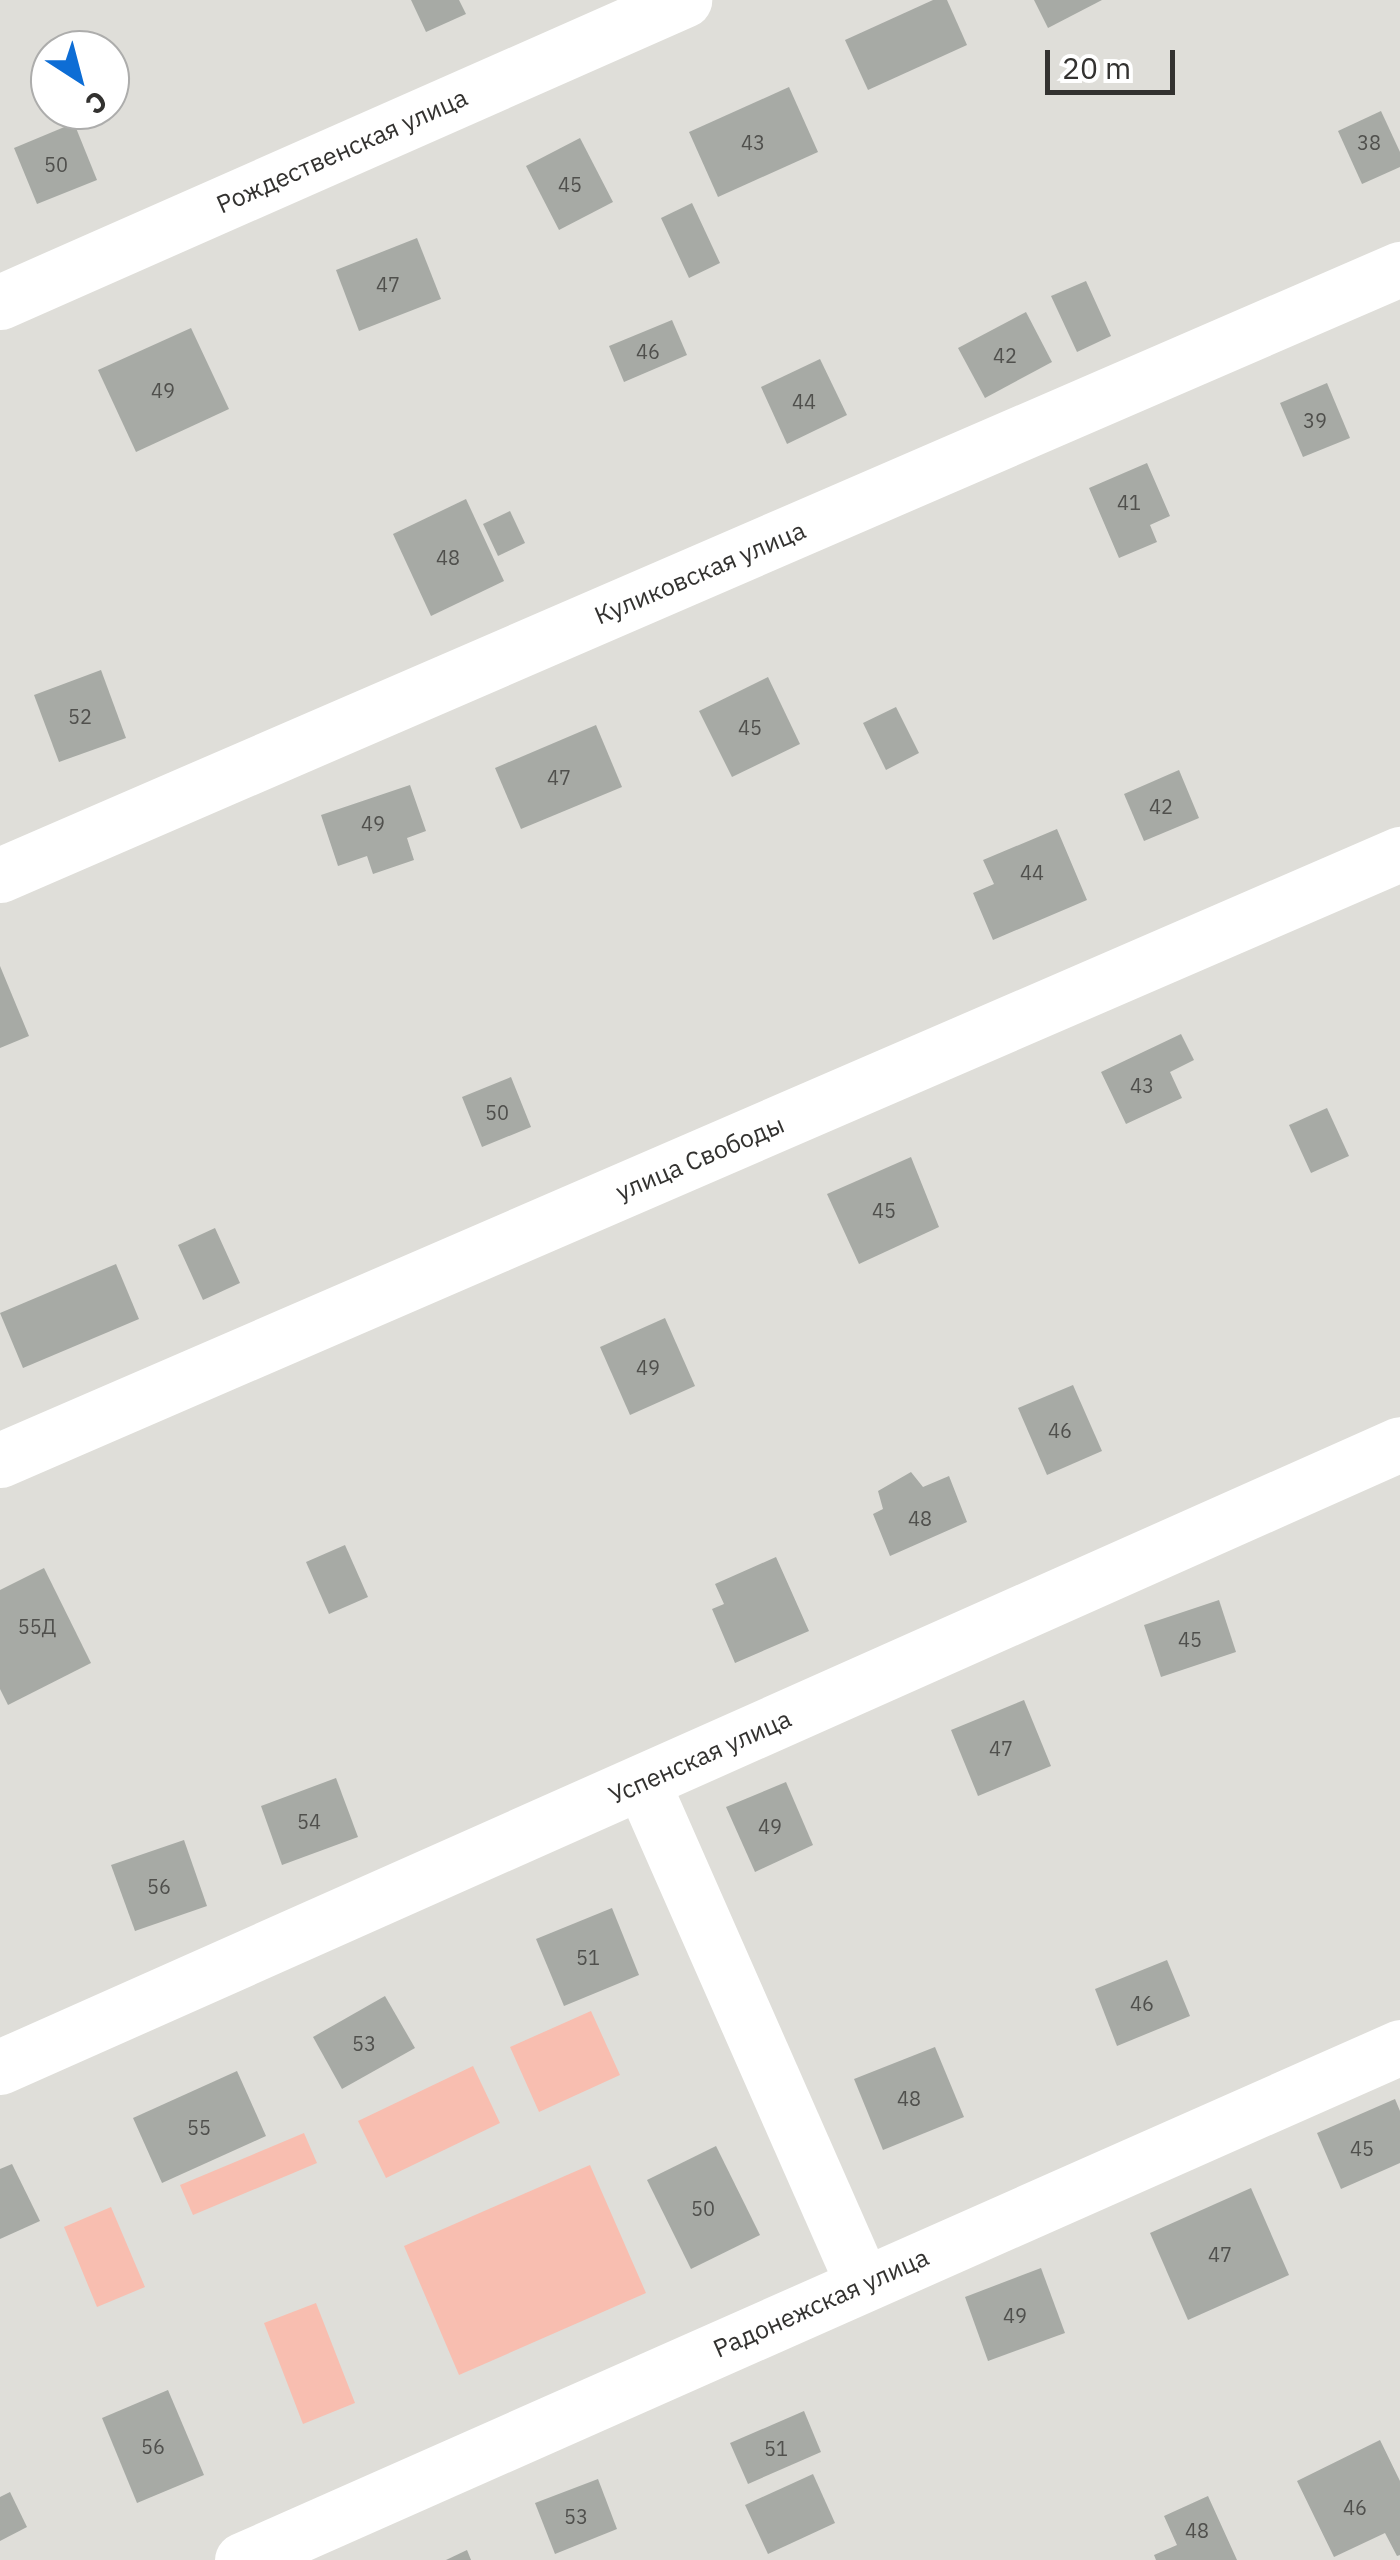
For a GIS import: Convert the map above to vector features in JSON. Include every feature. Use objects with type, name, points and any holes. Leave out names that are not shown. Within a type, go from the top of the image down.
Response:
[{"type":"street","name":"Рождественская улица","points":[[0,302],[684,0]]},
{"type":"street","name":"Куликовская улица","points":[[0,876],[1400,269]]},
{"type":"street","name":"улица Свободы","points":[[0,1460],[1400,854]]},
{"type":"street","name":"Успенская улица","points":[[0,2067],[1400,1444]]},
{"type":"street","points":[[642,1782],[863,2284]]},
{"type":"street","name":"Радонежская улица","points":[[242,2560],[1400,2047]]},
{"type":"shaded area","points":[[591,2011],[620,2075],[539,2112],[510,2047]]},
{"type":"shaded area","points":[[473,2066],[500,2123],[386,2178],[358,2121]]},
{"type":"shaded area","points":[[304,2133],[317,2163],[193,2215],[180,2185]]},
{"type":"shaded area","points":[[590,2165],[646,2293],[459,2375],[404,2246]]},
{"type":"shaded area","points":[[111,2207],[145,2287],[97,2307],[64,2227]]},
{"type":"shaded area","points":[[316,2303],[355,2403],[303,2424],[264,2323]]},
{"type":"building","points":[[411,0],[459,0],[466,14],[426,32]]},
{"type":"building","points":[[933,0],[947,0],[967,45],[868,90],[845,40]]},
{"type":"building","points":[[1034,0],[1102,0],[1048,28]]},
{"type":"building","points":[[789,87],[818,152],[718,197],[689,132]]},
{"type":"building","points":[[1381,111],[1400,152],[1400,167],[1362,184],[1338,131]]},
{"type":"building","points":[[57,130],[77,130],[97,180],[37,204],[14,148]]},
{"type":"building","points":[[580,138],[613,202],[559,230],[526,166]]},
{"type":"building","points":[[692,203],[720,263],[689,278],[661,218]]},
{"type":"building","points":[[417,238],[441,299],[359,331],[336,270]]},
{"type":"building","points":[[1086,281],[1111,336],[1077,352],[1051,296]]},
{"type":"building","points":[[1026,312],[1052,362],[985,398],[958,348]]},
{"type":"building","points":[[672,320],[687,355],[624,382],[609,346]]},
{"type":"building","points":[[191,328],[229,409],[136,452],[98,370]]},
{"type":"building","points":[[820,359],[847,415],[787,444],[761,387]]},
{"type":"building","points":[[1327,383],[1350,438],[1303,457],[1280,403]]},
{"type":"building","points":[[1147,463],[1170,516],[1150,525],[1157,542],[1119,558],[1089,488]]},
{"type":"building","points":[[466,499],[504,581],[431,616],[393,534]]},
{"type":"building","points":[[510,511],[525,543],[498,556],[483,524]]},
{"type":"building","points":[[101,670],[126,738],[59,762],[34,695]]},
{"type":"building","points":[[768,677],[800,744],[732,777],[699,711]]},
{"type":"building","points":[[896,707],[919,753],[886,770],[863,723]]},
{"type":"building","points":[[596,725],[622,787],[521,829],[495,768]]},
{"type":"building","points":[[1179,770],[1199,818],[1144,841],[1124,794]]},
{"type":"building","points":[[410,785],[426,831],[407,838],[414,860],[373,874],[367,856],[338,866],[321,815]]},
{"type":"building","points":[[1057,829],[1087,900],[993,940],[973,893],[994,884],[983,860]]},
{"type":"building","points":[[0,966],[29,1036],[0,1048]]},
{"type":"building","points":[[1181,1034],[1194,1060],[1170,1072],[1182,1098],[1126,1124],[1101,1072]]},
{"type":"building","points":[[511,1077],[531,1127],[482,1147],[462,1097]]},
{"type":"building","points":[[1327,1108],[1349,1156],[1311,1173],[1289,1125]]},
{"type":"building","points":[[911,1157],[939,1227],[859,1264],[827,1194]]},
{"type":"building","points":[[215,1228],[240,1283],[203,1300],[178,1245]]},
{"type":"building","points":[[116,1264],[139,1319],[23,1368],[0,1313]]},
{"type":"building","points":[[665,1318],[695,1386],[630,1415],[600,1347]]},
{"type":"building","points":[[1073,1385],[1102,1451],[1047,1475],[1018,1408]]},
{"type":"building","points":[[911,1472],[923,1487],[949,1476],[967,1522],[890,1556],[873,1514],[883,1509],[878,1491]]},
{"type":"building","points":[[345,1545],[368,1597],[329,1614],[306,1562]]},
{"type":"building","points":[[776,1557],[809,1631],[735,1663],[712,1609],[724,1604],[715,1584]]},
{"type":"building","points":[[44,1568],[91,1663],[8,1705],[0,1689],[0,1590]]},
{"type":"building","points":[[1219,1600],[1236,1652],[1161,1677],[1144,1625]]},
{"type":"building","points":[[1024,1700],[1051,1766],[978,1796],[951,1730]]},
{"type":"building","points":[[336,1778],[358,1837],[282,1865],[261,1806]]},
{"type":"building","points":[[786,1782],[813,1845],[755,1872],[726,1807]]},
{"type":"building","points":[[184,1840],[207,1906],[135,1931],[111,1865]]},
{"type":"building","points":[[612,1908],[639,1975],[564,2006],[536,1939]]},
{"type":"building","points":[[1167,1960],[1190,2016],[1117,2046],[1095,1989]]},
{"type":"building","points":[[385,1996],[415,2048],[342,2089],[313,2037]]},
{"type":"building","points":[[935,2047],[964,2117],[883,2150],[854,2079]]},
{"type":"building","points":[[237,2071],[266,2136],[162,2183],[133,2118]]},
{"type":"building","points":[[1395,2099],[1400,2111],[1400,2163],[1341,2189],[1317,2133]]},
{"type":"building","points":[[716,2146],[760,2235],[691,2269],[647,2180]]},
{"type":"building","points":[[12,2164],[40,2221],[0,2239],[0,2169]]},
{"type":"building","points":[[1251,2188],[1289,2275],[1188,2320],[1150,2233]]},
{"type":"building","points":[[1041,2268],[1065,2333],[988,2361],[965,2297]]},
{"type":"building","points":[[168,2390],[204,2475],[137,2503],[102,2418]]},
{"type":"building","points":[[804,2411],[821,2452],[748,2484],[730,2443]]},
{"type":"building","points":[[1380,2440],[1400,2481],[1400,2555],[1397,2556],[1385,2533],[1334,2557],[1297,2481]]},
{"type":"building","points":[[813,2474],[835,2523],[768,2554],[745,2505]]},
{"type":"building","points":[[598,2479],[617,2529],[555,2554],[535,2503]]},
{"type":"building","points":[[10,2492],[27,2527],[0,2541],[0,2497]]},
{"type":"building","points":[[1208,2496],[1237,2560],[1156,2560],[1154,2555],[1177,2545],[1164,2516]]},
{"type":"building","points":[[467,2550],[471,2560],[446,2560]]}]
